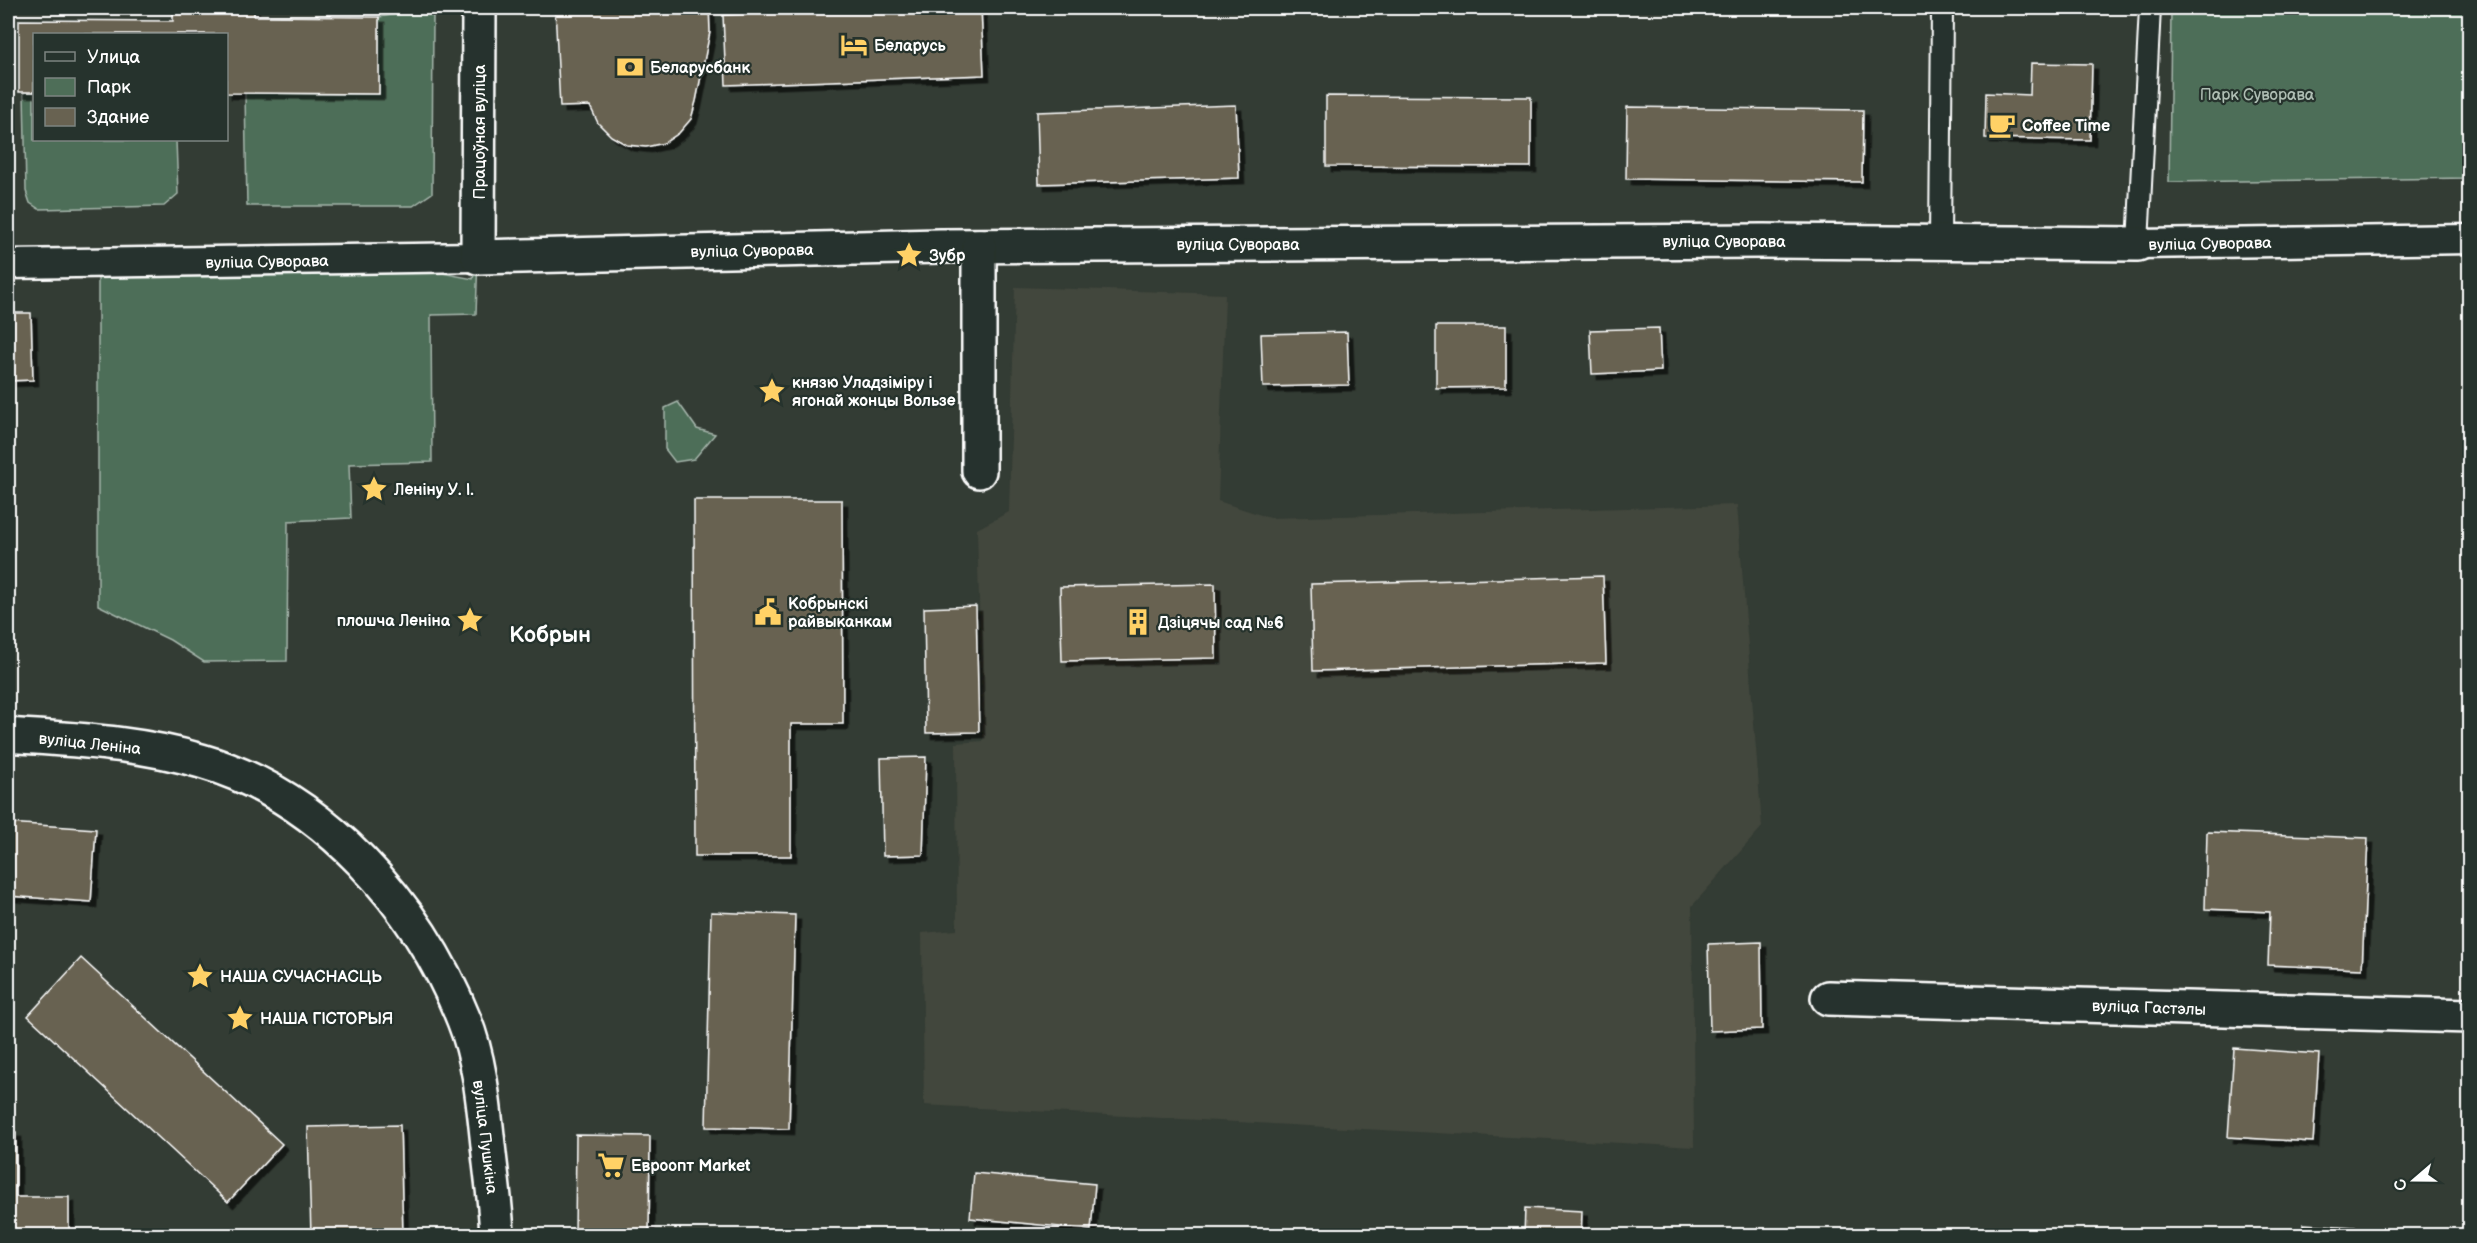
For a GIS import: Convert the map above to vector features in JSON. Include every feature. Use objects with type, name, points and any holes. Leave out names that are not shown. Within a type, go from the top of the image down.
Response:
[{"type":"street","name":"Працоўная вуліца","points":[[478,257],[479,8]]},
{"type":"street","name":"вуліца Суворава","points":[[8,264],[979,246],[1940,241],[2138,244],[2469,239]]},
{"type":"street","points":[[979,246],[979,471]]},
{"type":"street","name":"вуліца Леніна","points":[[8,735],[128,744],[202,761],[273,790]]},
{"type":"street","name":"вуліца Пушкіна","points":[[273,790],[328,830],[381,882],[428,948],[465,1021],[483,1094],[497,1236]]},
{"type":"street","name":"вуліца Гастэлы","points":[[1828,998],[2469,1016]]},
{"type":"lane","points":[[1940,241],[1942,8]]},
{"type":"lane","points":[[2138,244],[2150,8]]},
{"type":"shaded area","points":[[1015,287],[1225,294],[1218,501],[1270,518],[1737,505],[1762,827],[1692,906],[1694,1147],[924,1105],[922,933],[957,930],[956,743],[983,741],[977,529],[1009,512]]},
{"type":"green space","name":"Парк Суворава","points":[[2171,8],[2469,8],[2469,178],[2169,182]]},
{"type":"green space","points":[[423,10],[433,17],[432,193],[413,206],[247,206],[245,93],[379,94],[379,17]]},
{"type":"green space","points":[[24,92],[33,92],[33,141],[176,141],[178,194],[164,206],[39,209],[30,203],[26,191]]},
{"type":"green space","points":[[478,257],[476,314],[431,315],[432,462],[349,464],[351,518],[288,521],[287,661],[204,662],[170,640],[98,605],[98,275],[421,269],[473,279]]},
{"type":"green space","points":[[678,402],[697,429],[715,434],[694,459],[675,462],[665,449],[665,408]]},
{"type":"building","points":[[173,8],[254,8],[254,16],[379,17],[379,94],[228,93],[228,33],[33,33],[33,92],[19,92],[19,20],[173,21]]},
{"type":"building","name":"Беларусбанк","points":[[555,8],[709,8],[710,32],[696,101],[691,119],[679,133],[664,143],[646,147],[627,145],[611,136],[598,123],[590,106],[560,107]]},
{"type":"building","name":"Беларусь","points":[[888,8],[981,8],[984,75],[726,85],[723,15]]},
{"type":"building","points":[[2031,63],[2092,64],[2090,140],[1985,138],[1986,93],[2030,95]]},
{"type":"building","points":[[1326,96],[1531,97],[1531,167],[1326,166]]},
{"type":"building","points":[[1236,105],[1239,178],[1039,184],[1037,112]]},
{"type":"building","points":[[1627,107],[1863,110],[1862,182],[1626,179]]},
{"type":"building","points":[[8,313],[31,313],[33,380],[8,381]]},
{"type":"building","points":[[1436,326],[1506,326],[1506,387],[1436,388]]},
{"type":"building","points":[[1659,328],[1661,371],[1592,374],[1590,330]]},
{"type":"building","points":[[1347,332],[1349,385],[1263,387],[1261,334]]},
{"type":"building","name":"Кобрынскі райвыканкам","points":[[694,500],[842,500],[843,724],[791,724],[791,856],[695,856]]},
{"type":"building","points":[[1603,576],[1606,663],[1313,671],[1311,584]]},
{"type":"building","name":"Дзіцячы сад №6","points":[[1215,584],[1216,658],[1062,661],[1060,587]]},
{"type":"building","points":[[976,606],[979,732],[926,733],[924,608]]},
{"type":"building","points":[[926,757],[923,855],[883,856],[881,758]]},
{"type":"building","points":[[8,823],[96,829],[91,902],[8,896]]},
{"type":"building","points":[[2207,832],[2368,838],[2362,969],[2268,965],[2270,912],[2205,909]]},
{"type":"building","points":[[711,912],[795,915],[789,1129],[706,1127]]},
{"type":"building","points":[[1761,942],[1762,1029],[1710,1031],[1708,944]]},
{"type":"building","points":[[81,958],[282,1144],[228,1202],[28,1016]]},
{"type":"building","points":[[2234,1048],[2319,1054],[2313,1142],[2228,1137]]},
{"type":"building","points":[[400,1125],[403,1236],[311,1236],[308,1127]]},
{"type":"building","points":[[8,1132],[16,1132],[16,1197],[69,1197],[69,1236],[8,1236]]},
{"type":"building","points":[[576,1135],[650,1136],[649,1236],[575,1236]]},
{"type":"building","points":[[974,1173],[1095,1184],[1091,1230],[970,1218]]},
{"type":"building","points":[[1525,1208],[1582,1211],[1581,1236],[1524,1236]]},
{"type":"building","points":[[2304,1224],[2355,1227],[2355,1236],[2303,1236]]},
{"type":"place","name":"Беларусь","points":[[854,45]]},
{"type":"place","name":"Беларусбанк","points":[[630,67]]},
{"type":"place","name":"Coffee Time","points":[[2002,125]]},
{"type":"place","name":"Зубр","points":[[909,255]]},
{"type":"place","name":"князю Уладзіміру і ягонай жонцы Вользе","points":[[772,391]]},
{"type":"place","name":"Леніну У. І.","points":[[374,489]]},
{"type":"place","name":"Кобрынскі райвыканкам","points":[[768,612]]},
{"type":"place","name":"плошча Леніна","points":[[470,620]]},
{"type":"place","name":"Дзіцячы сад №6","points":[[1138,622]]},
{"type":"place","name":"НАША СУЧАСНАСЦЬ","points":[[200,976]]},
{"type":"place","name":"НАША ГІСТОРЫЯ","points":[[240,1018]]},
{"type":"place","name":"Евроопт Market","points":[[611,1165]]},
{"type":"district","name":"Кобрын","points":[[550,634]]}]
